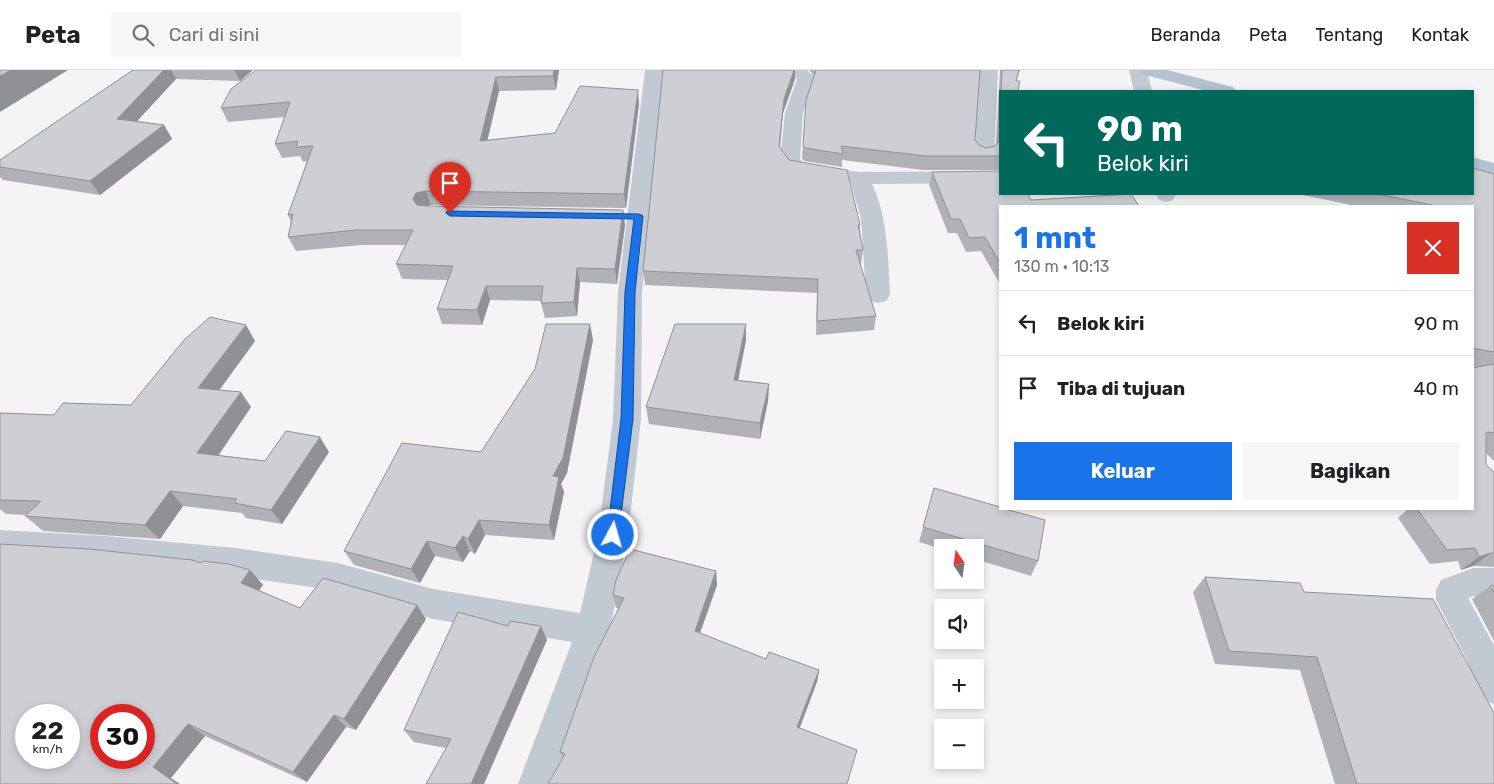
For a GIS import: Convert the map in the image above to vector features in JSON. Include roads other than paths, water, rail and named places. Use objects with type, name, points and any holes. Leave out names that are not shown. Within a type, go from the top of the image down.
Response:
[{"type":"main road","points":[[1147,70],[1223,90]]},
{"type":"main road","points":[[1474,164],[1494,170]]},
{"type":"street","points":[[537,784],[593,630],[613,535],[625,432],[630,292],[630,216],[654,70]]},
{"type":"street","points":[[796,70],[806,78],[794,113],[790,159],[796,168],[859,178],[999,177]]},
{"type":"street","points":[[984,154],[989,70]]},
{"type":"street","points":[[1138,70],[1143,90]]},
{"type":"street","points":[[859,178],[866,191],[875,247],[878,295]]},
{"type":"street","points":[[0,542],[106,549],[236,562],[338,577],[433,604],[593,630]]},
{"type":"street","points":[[1494,582],[1474,582],[1452,590],[1452,600],[1481,654],[1494,687]]}]
